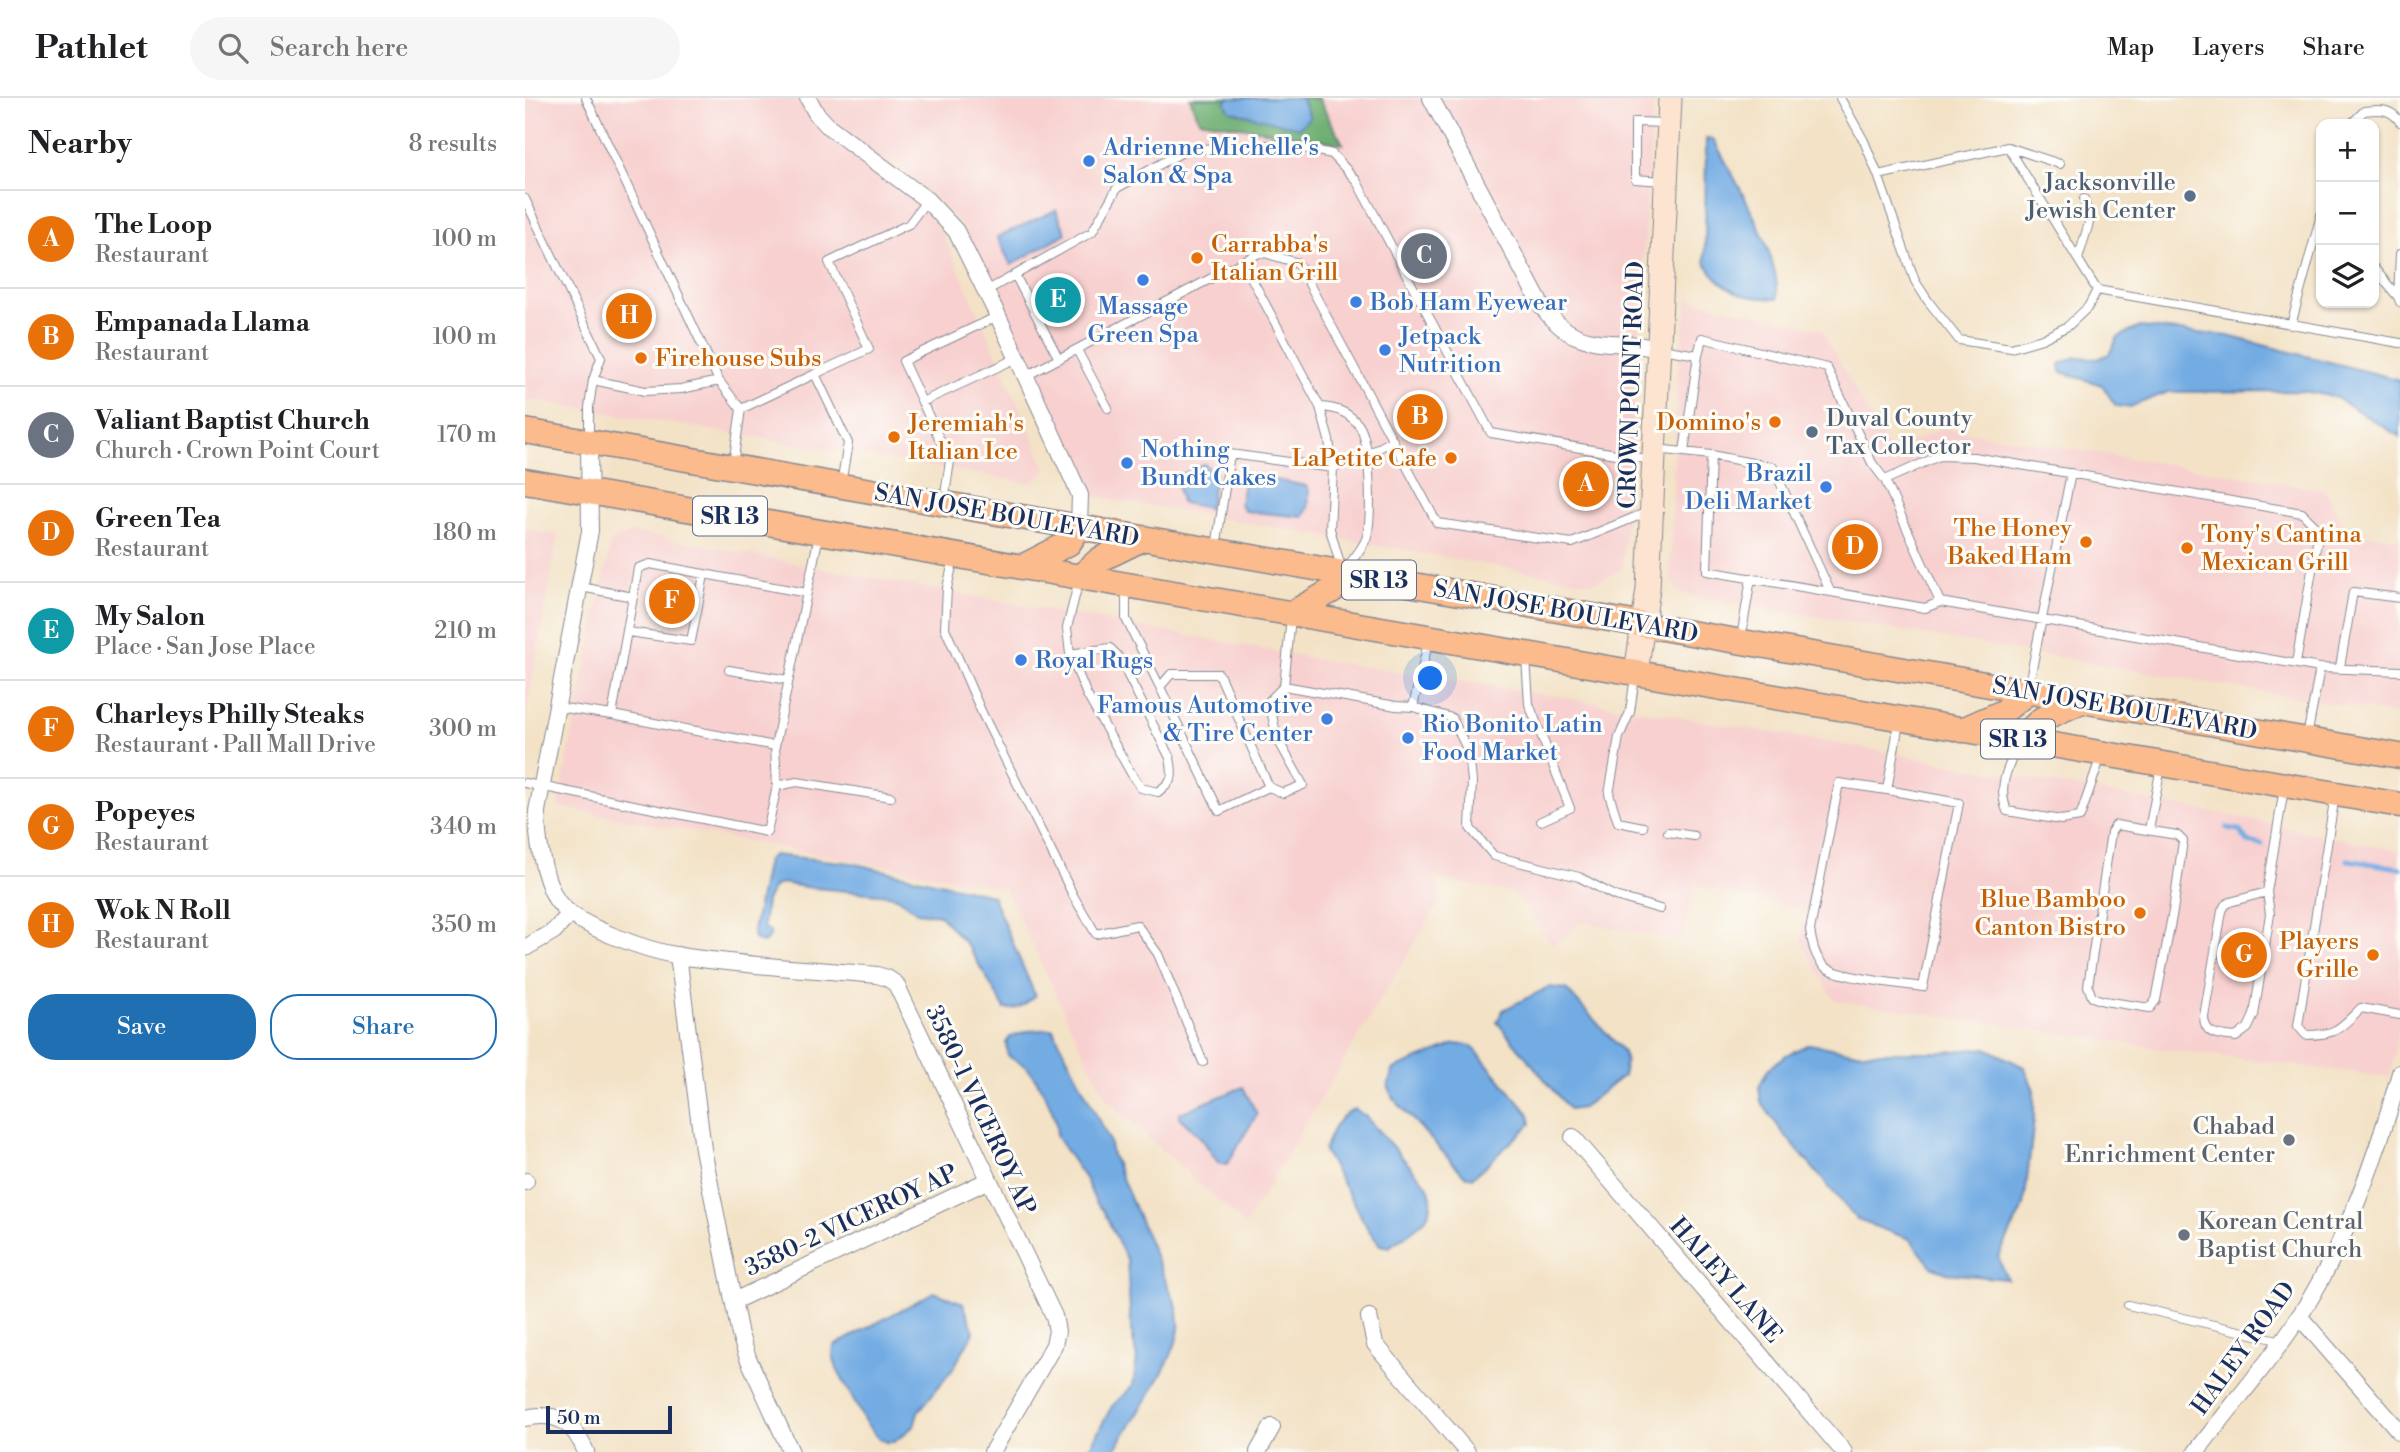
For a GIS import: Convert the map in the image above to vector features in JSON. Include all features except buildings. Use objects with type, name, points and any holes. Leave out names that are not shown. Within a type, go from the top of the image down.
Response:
[{"type":"main road","name":"SAN JOSE BOULEVARD","points":[[525,431],[2400,756]]},
{"type":"main road","name":"SAN JOSE BOULEVARD","points":[[525,481],[2400,806]]},
{"type":"main road","points":[[1022,567],[1069,543],[1079,527]]},
{"type":"main road","points":[[1080,577],[1099,560],[1142,539]]},
{"type":"main road","points":[[1291,614],[1333,590],[1343,573]]},
{"type":"main road","points":[[1961,730],[2003,712],[2028,692]]},
{"type":"main road","points":[[2020,739],[2042,719],[2082,701]]},
{"type":"street","points":[[808,98],[816,113],[828,126],[927,200],[956,231],[1080,495],[1079,527]]},
{"type":"street","points":[[1431,98],[1551,319],[1577,338],[1609,345],[1641,345],[1658,349]]},
{"type":"street","name":"CROWN POINT ROAD","points":[[1636,673],[1649,589],[1670,98]]},
{"type":"street","points":[[525,948],[554,931],[570,914],[556,898],[544,863],[537,833],[533,786],[557,707],[581,587],[590,531],[589,442]]},
{"type":"street","name":"3580-1 VICEROY AP","points":[[570,914],[620,938],[678,955],[877,975],[896,984],[1054,1315],[1057,1331],[1053,1345],[992,1452]]},
{"type":"street","points":[[678,955],[703,1149],[740,1335],[790,1452]]},
{"type":"street","name":"HALEY ROAD","points":[[2196,1452],[2282,1341],[2326,1269],[2360,1197],[2400,1073]]},
{"type":"street","name":"HALEY LANE","points":[[1573,1137],[1844,1452]]},
{"type":"street","name":"3580-2 VICEROY AP","points":[[734,1301],[989,1181]]},
{"type":"street","points":[[2299,1316],[2400,1432]]},
{"type":"street","points":[[1369,1317],[1375,1344],[1467,1452]]},
{"type":"street","points":[[525,1418],[548,1415],[565,1421],[579,1436],[586,1452]]},
{"type":"street","points":[[1258,1452],[1272,1427]]},
{"type":"lane","points":[[586,98],[719,381],[741,409],[733,467]]},
{"type":"lane","points":[[1840,98],[1864,141],[1878,175],[1915,281],[1959,340],[2011,348],[2042,339],[2068,326],[2088,307],[2097,290]]},
{"type":"lane","points":[[2356,119],[2364,111],[2382,109],[2396,116],[2400,122]]},
{"type":"lane","points":[[1666,181],[1635,179],[1635,122],[1669,123]]},
{"type":"lane","points":[[986,291],[1092,232],[1117,188],[1187,150],[1285,144],[1332,154],[1356,180],[1491,433],[1653,454],[1684,452],[1711,455],[1773,467],[1830,591]]},
{"type":"lane","points":[[1878,175],[2008,147],[2060,163]]},
{"type":"lane","points":[[2008,147],[2097,290],[2400,343]]},
{"type":"lane","points":[[525,199],[601,358],[593,380],[589,407],[589,442]]},
{"type":"lane","points":[[2078,259],[2089,223],[2084,199]]},
{"type":"lane","points":[[741,409],[869,349],[829,262],[909,225],[927,200]]},
{"type":"lane","points":[[2291,325],[2316,242]]},
{"type":"lane","points":[[1026,376],[1261,252],[1298,264],[1437,523],[1572,543],[1653,510]]},
{"type":"lane","points":[[2399,299],[2400,254]]},
{"type":"lane","points":[[1243,262],[1320,407],[1333,468],[1330,529],[1343,573]]},
{"type":"lane","points":[[2379,274],[2399,299]]},
{"type":"lane","points":[[1015,275],[1059,359]]},
{"type":"lane","points":[[943,503],[950,461],[903,361],[998,316]]},
{"type":"lane","points":[[1684,452],[1702,338],[1827,368],[1872,463],[1885,480],[1940,602]]},
{"type":"lane","points":[[1658,349],[1698,355]]},
{"type":"lane","points":[[1077,350],[1108,408]]},
{"type":"lane","points":[[922,402],[1017,357]]},
{"type":"lane","points":[[815,374],[848,443],[841,485]]},
{"type":"lane","points":[[593,380],[645,391],[681,389],[719,381]]},
{"type":"lane","points":[[1320,407],[1339,408],[1359,424],[1365,437],[1371,487],[1367,537],[1343,573]]},
{"type":"lane","points":[[1216,551],[1230,454],[1333,468],[1367,455],[1393,440]]},
{"type":"lane","points":[[1711,455],[1707,571],[1925,608],[1940,602],[2320,667],[2400,671]]},
{"type":"lane","points":[[1885,480],[1939,456],[1974,457],[2302,513],[2319,530],[2296,663]]},
{"type":"lane","points":[[2028,692],[2071,473]]},
{"type":"lane","points":[[533,786],[767,832],[776,786],[775,746],[820,532]]},
{"type":"lane","points":[[955,556],[947,588],[944,628],[982,713],[1074,897],[1096,934],[1137,925],[1158,954],[1203,1062]]},
{"type":"lane","points":[[612,715],[638,568],[650,564],[807,593]]},
{"type":"lane","points":[[628,632],[691,642],[704,575]]},
{"type":"lane","points":[[1070,654],[1111,648],[1118,656],[1170,758],[1173,774],[1171,782],[1158,792],[1141,788],[1087,695],[1070,654],[1067,628],[1080,577]]},
{"type":"lane","points":[[1740,641],[1751,578]]},
{"type":"lane","points":[[1126,585],[1126,619],[1219,811],[1269,787]]},
{"type":"lane","points":[[581,587],[633,597]]},
{"type":"lane","points":[[2340,667],[2353,593],[2400,598]]},
{"type":"lane","points":[[1160,687],[1171,674],[1219,674],[1269,787],[1283,793],[1303,785],[1277,738],[1269,701],[1284,686],[1291,614]]},
{"type":"lane","points":[[1413,707],[1430,638]]},
{"type":"lane","points":[[1526,655],[1529,704],[1570,808],[1541,821]]},
{"type":"lane","points":[[2306,740],[2320,667]]},
{"type":"lane","points":[[729,670],[788,680]]},
{"type":"lane","points":[[1636,673],[1630,712],[1619,737],[1609,794],[1618,822],[1643,827]]},
{"type":"lane","points":[[1284,686],[1413,707],[1452,718],[1469,753],[1472,780],[1470,828],[1495,856],[1521,865],[1579,877],[1615,896],[1660,909]]},
{"type":"lane","points":[[557,707],[775,746]]},
{"type":"lane","points":[[1887,790],[1899,720]]},
{"type":"lane","points":[[2020,739],[2006,771],[2001,797],[2007,811],[2061,820],[2080,817],[2102,754]]},
{"type":"lane","points":[[2149,830],[2162,764]]},
{"type":"lane","points":[[776,786],[797,782],[891,797]]},
{"type":"lane","points":[[1839,783],[1887,790],[1959,803],[1923,987],[1845,974],[1825,967],[1813,949],[1809,930],[1839,783]]},
{"type":"lane","points":[[2267,892],[2225,905],[2204,1016],[2207,1028],[2215,1035],[2236,1037],[2252,1023],[2270,914],[2267,892],[2285,785]]},
{"type":"lane","points":[[2335,794],[2298,1026],[2306,1035],[2327,1035],[2338,1030],[2361,1008],[2400,1015]]},
{"type":"lane","points":[[2116,825],[2149,830],[2177,835],[2183,841],[2156,1000],[2150,1008],[2092,997],[2088,986],[2111,832],[2116,825]]},
{"type":"lane","points":[[1668,832],[1694,836]]},
{"type":"lane","points":[[2128,1305],[2282,1341]]},
{"type":"shaded area","points":[[525,98],[1190,98],[1199,120],[1343,143],[1318,98],[1653,98],[1622,570],[1592,583],[1093,496],[969,238],[958,221],[886,153],[944,236],[1047,470],[1030,483],[525,399]]},
{"type":"shaded area","points":[[1688,299],[1821,329],[1890,451],[1943,428],[2326,490],[2344,531],[2400,539],[2400,715],[1682,594],[1670,579],[1677,373]]},
{"type":"shaded area","points":[[525,529],[558,535],[525,722]]},
{"type":"shaded area","points":[[635,532],[1326,661],[1835,743],[2212,812],[2400,851],[2400,1020],[2390,1077],[2171,1050],[1834,1000],[1801,941],[1806,911],[1695,885],[1681,941],[1582,922],[1553,945],[1515,893],[1434,878],[1442,898],[1245,1225],[1106,1099],[1005,888],[558,807],[611,541]]},
{"type":"green space","points":[[1190,98],[1229,98],[1225,102],[1310,117],[1301,98],[1318,98],[1343,144],[1199,120]]},
{"type":"water","points":[[1229,98],[1301,98],[1310,117],[1299,128],[1230,111],[1225,102]]},
{"type":"water","points":[[1706,139],[1714,140],[1755,218],[1772,261],[1777,299],[1751,297],[1735,292],[1717,278],[1705,261]]},
{"type":"water","points":[[1056,210],[1066,233],[1011,265],[997,237]]},
{"type":"water","points":[[2140,327],[2228,336],[2400,380],[2400,437],[2335,397],[2303,391],[2168,392],[2130,407],[2116,406],[2102,385],[2061,372],[2060,364],[2077,357],[2098,359],[2109,354],[2118,337]]},
{"type":"water","points":[[1204,464],[1216,473],[1209,508],[1181,503],[1176,477]]},
{"type":"water","points":[[1258,474],[1265,478],[1306,486],[1309,491],[1308,508],[1303,517],[1245,511],[1240,504],[1245,478]]},
{"type":"water","points":[[773,855],[851,863],[992,895],[1035,995],[1019,1008],[1005,1009],[968,946],[940,915],[917,912],[897,897],[889,895],[782,883],[775,886],[766,900],[763,927],[770,932],[770,937],[763,943],[754,939],[753,931],[767,860]]},
{"type":"water","points":[[1549,987],[1566,989],[1622,1050],[1626,1061],[1623,1076],[1582,1108],[1570,1110],[1497,1022],[1503,1010]]},
{"type":"water","points":[[1053,1029],[1109,1140],[1112,1155],[1177,1307],[1179,1318],[1176,1341],[1162,1373],[1113,1452],[1087,1452],[1112,1406],[1133,1386],[1137,1359],[1131,1329],[1127,1260],[1086,1180],[1056,1136],[1055,1120],[1043,1092],[1026,1067],[1008,1056],[1006,1043],[1010,1037],[1028,1031]]},
{"type":"water","points":[[1455,1044],[1472,1046],[1529,1114],[1531,1124],[1473,1177],[1464,1175],[1393,1098],[1388,1085],[1394,1069]]},
{"type":"water","points":[[1809,1044],[1852,1052],[1945,1052],[1986,1048],[2024,1067],[2034,1090],[2034,1119],[2024,1206],[1998,1257],[2007,1279],[1946,1273],[1931,1266],[1910,1239],[1857,1220],[1783,1133],[1761,1102],[1759,1087],[1768,1069],[1786,1055]]},
{"type":"water","points":[[1243,1087],[1257,1114],[1227,1164],[1219,1164],[1202,1139],[1179,1117],[1180,1113]]},
{"type":"water","points":[[1354,1109],[1365,1116],[1427,1185],[1431,1196],[1431,1206],[1423,1222],[1389,1247],[1380,1245],[1368,1229],[1324,1151],[1338,1121]]},
{"type":"water","points":[[934,1292],[963,1303],[974,1331],[953,1369],[918,1412],[914,1426],[894,1442],[886,1442],[878,1438],[864,1420],[837,1369],[833,1355],[834,1346]]},
{"type":"waterway","points":[[2227,828],[2239,830],[2248,842],[2262,845]]},
{"type":"waterway","points":[[2348,860],[2400,868]]},
{"type":"place","name":"Adrienne Michelle's Salon & Spa","points":[[1089,161]]},
{"type":"place","name":"Jacksonville Jewish Center","points":[[2190,196]]},
{"type":"place","name":"Valiant Baptist Church","points":[[1424,256]]},
{"type":"place","name":"Carrabba's Italian Grill","points":[[1197,258]]},
{"type":"place","name":"Massage Green Spa","points":[[1143,280]]},
{"type":"place","name":"My Salon","points":[[1058,300]]},
{"type":"place","name":"Bob Ham Eyewear","points":[[1356,302]]},
{"type":"place","name":"Wok N Roll","points":[[629,316]]},
{"type":"place","name":"Jetpack Nutrition","points":[[1385,350]]},
{"type":"place","name":"Firehouse Subs","points":[[641,358]]},
{"type":"place","name":"Empanada Llama","points":[[1420,417]]},
{"type":"place","name":"Domino's","points":[[1775,422]]},
{"type":"place","name":"Duval County Tax Collector","points":[[1812,432]]},
{"type":"place","name":"Jeremiah's Italian Ice","points":[[894,437]]},
{"type":"place","name":"LaPetite Cafe","points":[[1451,458]]},
{"type":"place","name":"Nothing Bundt Cakes","points":[[1127,463]]},
{"type":"place","name":"The Loop","points":[[1586,484]]},
{"type":"place","name":"Brazil Deli Market","points":[[1826,487]]},
{"type":"place","name":"The Honey Baked Ham","points":[[2086,542]]},
{"type":"place","name":"Green Tea","points":[[1855,547]]},
{"type":"place","name":"Tony's Cantina Mexican Grill","points":[[2187,548]]},
{"type":"place","name":"Charleys Philly Steaks","points":[[672,601]]},
{"type":"place","name":"Royal Rugs","points":[[1021,660]]},
{"type":"place","name":"Famous Automotive & Tire Center","points":[[1327,719]]},
{"type":"place","name":"Rio Bonito Latin Food Market","points":[[1408,738]]},
{"type":"place","name":"Blue Bamboo Canton Bistro","points":[[2140,913]]},
{"type":"place","name":"Popeyes","points":[[2244,955]]},
{"type":"place","name":"Players Grille","points":[[2373,955]]},
{"type":"place","name":"Chabad Enrichment Center","points":[[2289,1140]]},
{"type":"place","name":"Korean Central Baptist Church","points":[[2184,1235]]}]
